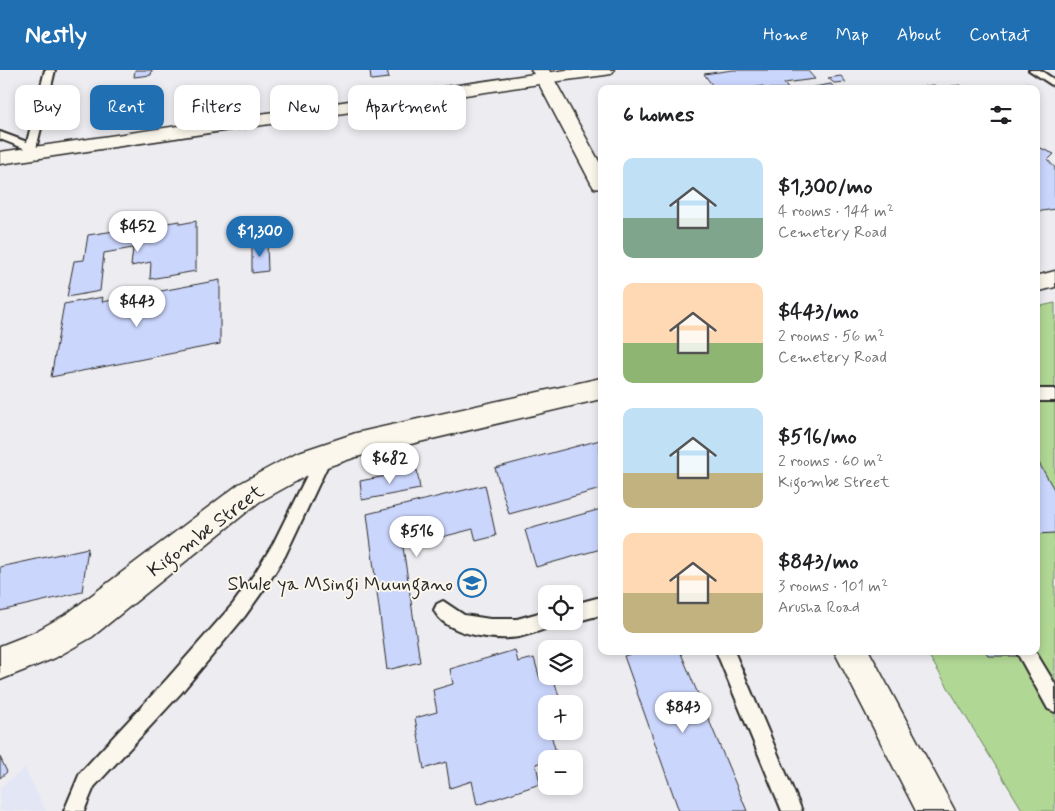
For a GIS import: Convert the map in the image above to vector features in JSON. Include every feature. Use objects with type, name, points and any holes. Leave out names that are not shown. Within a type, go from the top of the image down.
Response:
[{"type":"main road","points":[[0,158],[31,150],[542,74],[605,70]]},
{"type":"main road","points":[[542,74],[598,177]]},
{"type":"main road","points":[[1040,283],[1055,279]]},
{"type":"main road","name":"Kigombe Street","points":[[0,663],[43,646],[80,625],[249,493],[276,477],[325,454],[455,420],[598,389]]},
{"type":"main road","points":[[853,655],[936,811]]},
{"type":"lane","points":[[0,135],[31,150],[50,70]]},
{"type":"lane","points":[[1034,70],[1055,84]]},
{"type":"lane","points":[[1040,395],[1055,395]]},
{"type":"lane","points":[[74,811],[87,780],[174,686],[239,610],[261,579],[279,550],[325,454]]},
{"type":"lane","points":[[583,611],[598,607]]},
{"type":"lane","points":[[444,610],[460,623],[490,628],[517,628],[538,622]]},
{"type":"lane","points":[[726,655],[792,811]]},
{"type":"lane","points":[[1027,655],[1055,702]]},
{"type":"shaded area","points":[[25,768],[46,811],[0,811],[0,787]]},
{"type":"green space","points":[[1055,303],[1055,811],[1023,811],[928,655],[1040,655],[1040,306]]},
{"type":"building","points":[[135,70],[152,70],[151,75],[134,77]]},
{"type":"building","points":[[370,70],[387,70],[389,78],[371,80]]},
{"type":"building","points":[[733,70],[807,70],[815,79],[784,83],[785,85],[712,85],[704,74]]},
{"type":"building","points":[[841,76],[846,82],[834,83],[828,78]]},
{"type":"building","points":[[1040,148],[1054,154],[1048,160],[1055,168],[1055,209],[1040,211]]},
{"type":"building","points":[[180,221],[180,224],[196,221],[196,271],[150,279],[151,262],[131,266],[133,248],[104,253],[100,291],[67,297],[74,261],[84,260],[88,235]]},
{"type":"building","points":[[267,243],[268,271],[252,273],[252,245]]},
{"type":"building","points":[[220,280],[220,344],[51,377],[64,304],[103,297],[102,302]]},
{"type":"building","points":[[598,441],[598,490],[509,514],[495,468]]},
{"type":"building","points":[[1040,465],[1055,491],[1055,533],[1040,534]]},
{"type":"building","points":[[417,470],[420,489],[362,500],[360,481]]},
{"type":"building","points":[[485,485],[496,536],[476,541],[473,529],[403,547],[420,662],[387,670],[367,514]]},
{"type":"building","points":[[598,510],[598,550],[536,567],[525,530]]},
{"type":"building","points":[[88,548],[82,592],[0,611],[0,567]]},
{"type":"building","points":[[515,650],[518,662],[534,658],[538,672],[538,685],[556,685],[558,695],[538,695],[538,740],[553,740],[555,750],[538,750],[538,763],[536,764],[538,785],[477,805],[472,781],[450,788],[446,762],[424,769],[415,718],[437,712],[433,690],[453,684],[450,669]]},
{"type":"building","points":[[682,655],[747,811],[679,811],[624,656]]},
{"type":"building","points":[[988,655],[1029,656],[988,656]]},
{"type":"building","points":[[0,757],[7,772],[0,778]]},
{"type":"place","name":"Shule ya Msingi Muungano","points":[[472,583]]}]
